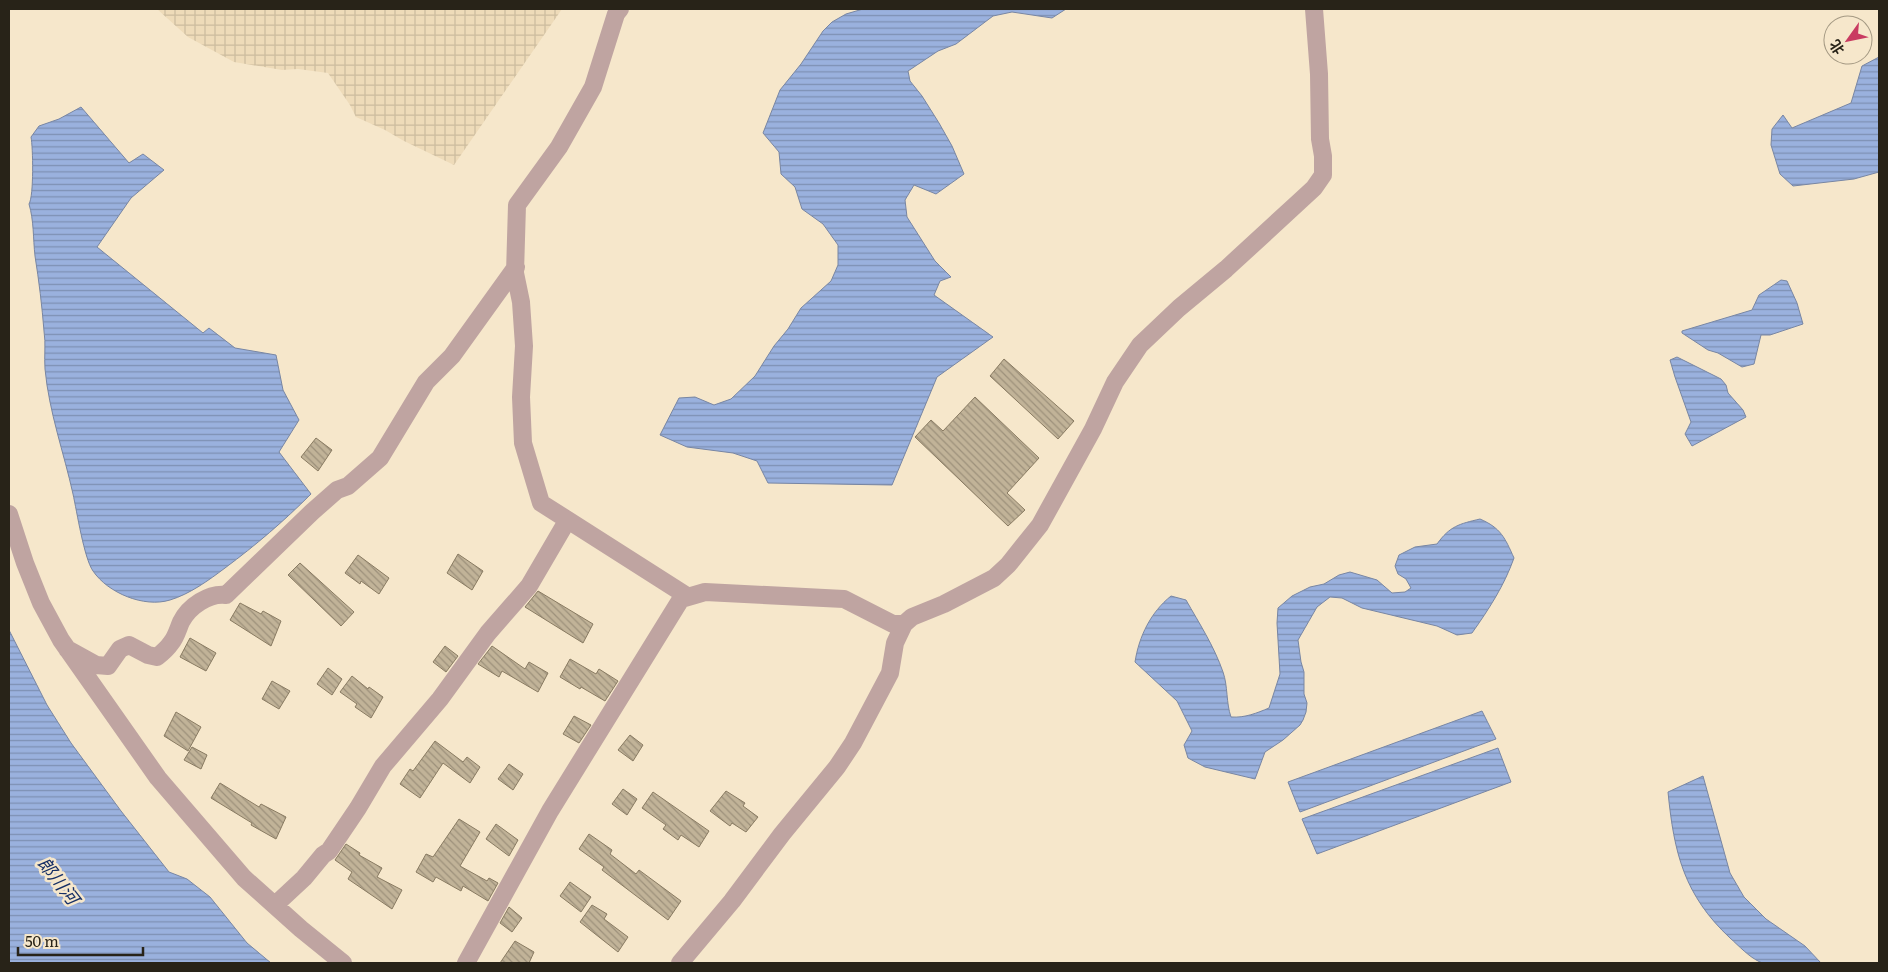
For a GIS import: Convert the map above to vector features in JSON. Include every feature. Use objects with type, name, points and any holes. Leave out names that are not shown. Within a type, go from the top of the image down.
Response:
[{"type":"street","points":[[620,9],[616,14],[593,87],[559,147],[517,205],[516,267],[524,346],[521,397],[523,443],[541,503],[687,596]]},
{"type":"street","points":[[680,963],[732,901],[848,751],[890,673],[895,643],[904,624],[912,618],[994,578],[1008,565],[1040,525],[1093,429],[1114,382],[1140,345],[1314,188],[1323,175],[1324,156],[1320,139],[1319,74],[1314,9]]},
{"type":"street","points":[[66,649],[96,665],[108,666],[120,649],[129,645],[148,655],[157,657],[171,644],[185,615],[195,605],[218,594],[226,595],[312,512],[337,490],[348,486],[380,458],[426,382],[452,356],[516,267]]},
{"type":"street","points":[[9,514],[25,563],[41,603],[66,649],[158,778],[244,878],[343,963]]},
{"type":"street","points":[[274,905],[304,878],[323,855],[329,851],[384,766],[440,699],[488,633],[529,586],[567,520]]},
{"type":"street","points":[[466,963],[550,811],[676,604],[681,599],[705,592],[844,599],[893,624],[904,624]]},
{"type":"shaded area","points":[[157,9],[562,9],[454,165],[356,117],[328,73],[298,69],[282,70],[234,62],[188,37]]},
{"type":"water","points":[[863,9],[1066,9],[1052,18],[1012,12],[993,16],[956,44],[938,51],[908,71],[910,81],[939,123],[952,146],[964,174],[936,194],[914,185],[905,200],[907,217],[935,261],[951,277],[940,281],[934,295],[993,337],[937,377],[892,485],[768,483],[757,461],[733,453],[687,447],[660,435],[679,398],[695,397],[714,405],[731,399],[755,376],[801,308],[831,281],[838,265],[838,245],[823,224],[802,209],[795,187],[781,174],[779,152],[763,133],[780,90],[801,64],[823,31],[832,22],[846,14]]},
{"type":"water","points":[[1879,57],[1879,172],[1854,179],[1793,186],[1780,174],[1771,145],[1772,129],[1783,115],[1792,128],[1851,103],[1862,66],[1873,65],[1873,60]]},
{"type":"water","points":[[81,107],[129,163],[143,154],[164,170],[131,198],[97,247],[203,333],[209,328],[235,348],[276,355],[283,390],[299,420],[279,452],[311,494],[270,533],[212,577],[185,594],[160,602],[149,602],[127,597],[108,586],[93,571],[84,546],[47,385],[45,341],[33,223],[29,204],[31,199],[33,160],[31,137],[39,126],[59,119]]},
{"type":"water","points":[[1781,280],[1787,281],[1797,303],[1803,324],[1770,335],[1761,335],[1754,364],[1742,367],[1718,353],[1708,350],[1682,333],[1682,331],[1752,310],[1759,295]]},
{"type":"water","points":[[1677,357],[1721,379],[1726,385],[1728,393],[1743,410],[1746,417],[1692,446],[1685,434],[1691,422],[1670,360]]},
{"type":"water","points":[[1480,519],[1493,526],[1502,534],[1514,558],[1496,597],[1472,633],[1457,635],[1437,626],[1362,608],[1342,598],[1330,597],[1317,607],[1298,640],[1304,672],[1304,694],[1307,703],[1303,720],[1283,740],[1265,752],[1255,779],[1205,767],[1188,758],[1184,745],[1192,731],[1177,701],[1135,662],[1147,625],[1158,609],[1171,596],[1186,600],[1211,644],[1225,677],[1231,717],[1251,715],[1269,708],[1280,674],[1278,608],[1292,596],[1350,572],[1377,580],[1392,593],[1405,592],[1411,588],[1406,579],[1398,574],[1395,566],[1399,555],[1415,547],[1437,544],[1451,529],[1466,522]]},
{"type":"water","name":"郎川河","points":[[9,630],[47,705],[71,743],[121,811],[169,872],[187,879],[210,897],[247,943],[271,963],[9,963]]},
{"type":"water","points":[[1482,711],[1496,739],[1300,812],[1288,782]]},
{"type":"water","points":[[1498,748],[1511,782],[1317,854],[1302,819]]},
{"type":"water","points":[[1703,776],[1730,873],[1744,897],[1766,919],[1805,946],[1821,963],[1780,964],[1760,962],[1730,938],[1714,922],[1702,906],[1684,872],[1678,854],[1670,814],[1668,792]]},
{"type":"building","points":[[1004,359],[1074,421],[1058,439],[990,376]]},
{"type":"building","points":[[975,397],[1039,458],[1007,493],[1025,510],[1008,526],[915,437],[931,420],[943,431]]},
{"type":"building","points":[[316,438],[332,450],[318,471],[301,457]]},
{"type":"building","points":[[458,554],[483,571],[472,590],[447,573]]},
{"type":"building","points":[[358,555],[389,578],[379,594],[361,581],[360,584],[345,573]]},
{"type":"building","points":[[300,563],[354,612],[341,626],[288,575]]},
{"type":"building","points":[[538,591],[593,624],[583,643],[525,607]]},
{"type":"building","points":[[240,603],[261,614],[263,611],[281,621],[271,646],[230,620]]},
{"type":"building","points":[[190,638],[216,653],[206,671],[180,657]]},
{"type":"building","points":[[445,646],[458,656],[446,672],[433,662]]},
{"type":"building","points":[[492,646],[525,669],[529,662],[548,673],[538,692],[502,671],[499,677],[478,664]]},
{"type":"building","points":[[570,659],[596,674],[599,669],[618,681],[605,701],[560,677]]},
{"type":"building","points":[[328,668],[342,679],[332,695],[317,684]]},
{"type":"building","points":[[352,676],[368,689],[369,687],[383,697],[371,718],[355,707],[357,704],[340,692]]},
{"type":"building","points":[[272,681],[290,691],[279,709],[262,699]]},
{"type":"building","points":[[176,712],[201,727],[188,751],[164,736]]},
{"type":"building","points":[[574,716],[591,725],[579,743],[563,734]]},
{"type":"building","points":[[630,735],[643,745],[633,761],[618,750]]},
{"type":"building","points":[[435,741],[463,762],[467,757],[480,767],[470,783],[443,763],[420,798],[400,784],[410,769],[413,771]]},
{"type":"building","points":[[192,747],[207,755],[201,769],[184,760]]},
{"type":"building","points":[[509,764],[523,774],[513,790],[498,779]]},
{"type":"building","points":[[220,783],[259,807],[261,804],[286,817],[276,839],[211,798]]},
{"type":"building","points":[[623,789],[637,799],[627,815],[612,804]]},
{"type":"building","points":[[726,791],[745,803],[743,806],[758,817],[746,832],[732,823],[730,826],[710,811]]},
{"type":"building","points":[[653,792],[709,831],[699,847],[681,835],[678,840],[663,829],[666,825],[642,808]]},
{"type":"building","points":[[459,819],[480,832],[460,866],[487,881],[489,878],[498,883],[488,901],[463,886],[461,891],[436,877],[433,882],[416,872],[426,854],[433,857]]},
{"type":"building","points":[[496,824],[518,840],[509,856],[486,839]]},
{"type":"building","points":[[589,834],[612,850],[610,854],[636,874],[639,870],[681,901],[668,920],[602,870],[604,867],[579,849]]},
{"type":"building","points":[[346,844],[360,853],[359,855],[382,868],[377,877],[402,890],[392,909],[348,879],[352,872],[335,860]]},
{"type":"building","points":[[570,882],[591,897],[581,912],[560,896]]},
{"type":"building","points":[[592,905],[607,914],[604,919],[628,937],[618,952],[580,922]]},
{"type":"building","points":[[509,907],[522,918],[512,932],[500,923]]},
{"type":"building","points":[[515,941],[534,952],[529,963],[500,963]]}]
